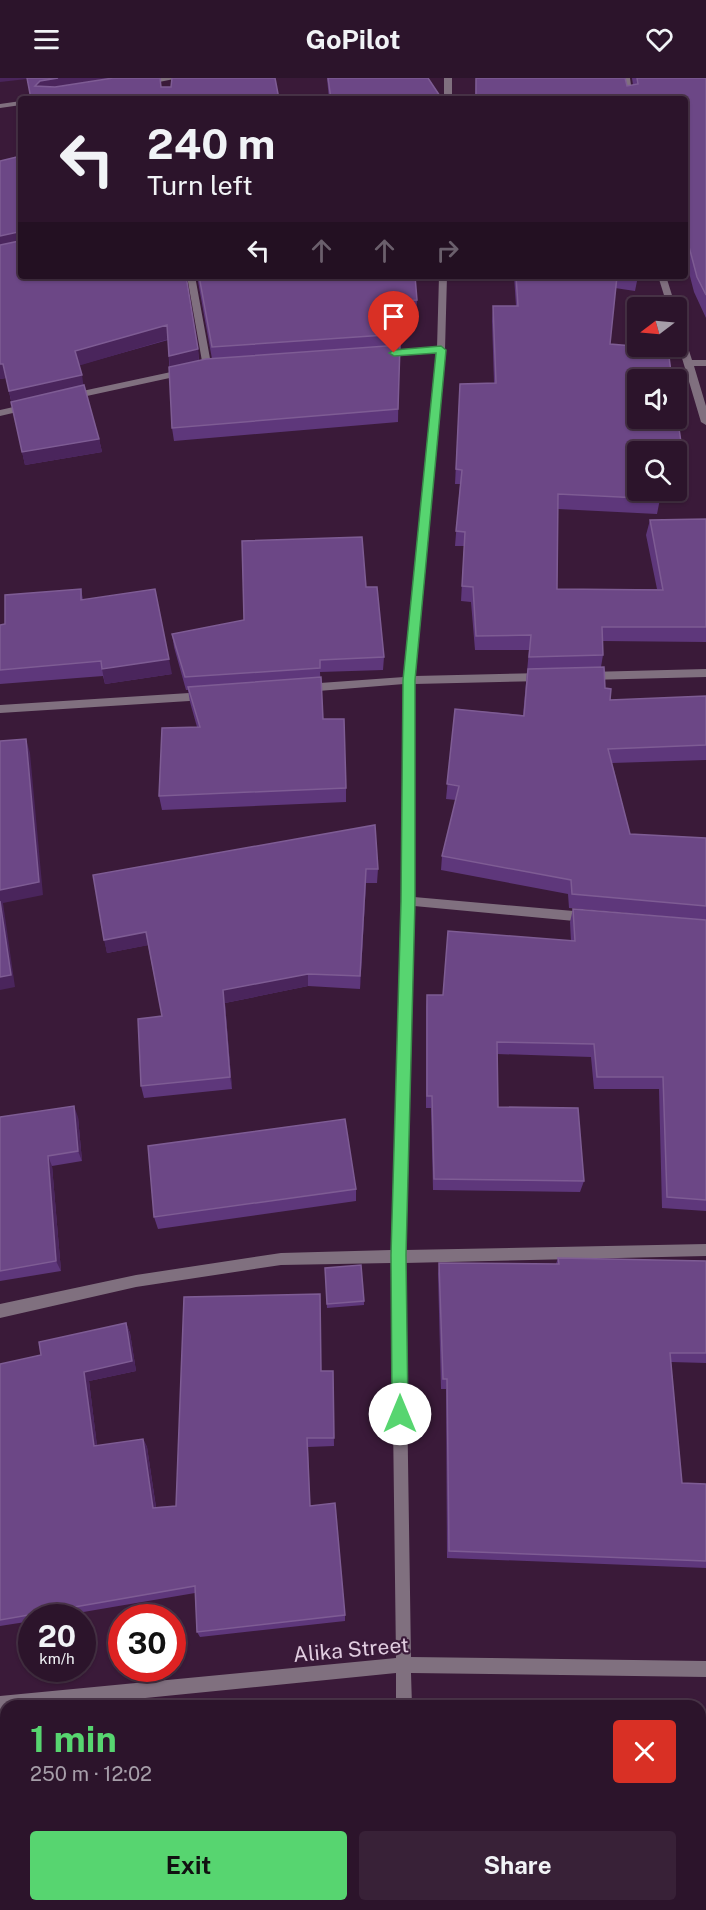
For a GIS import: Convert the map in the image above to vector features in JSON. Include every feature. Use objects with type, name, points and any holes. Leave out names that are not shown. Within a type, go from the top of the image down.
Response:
[{"type":"street","points":[[133,85],[175,78]]},
{"type":"street","points":[[448,78],[448,96]]},
{"type":"street","points":[[626,78],[629,96]]},
{"type":"street","points":[[166,79],[167,89]]},
{"type":"street","points":[[0,106],[18,103]]},
{"type":"street","points":[[192,279],[207,367]]},
{"type":"street","points":[[404,1700],[398,1255],[408,901],[409,680],[441,350],[443,279]]},
{"type":"street","points":[[663,279],[669,297]]},
{"type":"street","points":[[371,355],[441,350]]},
{"type":"street","points":[[687,357],[706,422]]},
{"type":"street","points":[[689,363],[706,363]]},
{"type":"street","points":[[57,400],[207,367],[230,365]]},
{"type":"street","points":[[0,412],[34,405]]},
{"type":"street","points":[[576,676],[706,673]]},
{"type":"street","points":[[293,689],[409,680],[552,677]]},
{"type":"street","points":[[0,709],[223,694]]},
{"type":"street","points":[[408,901],[599,918]]},
{"type":"street","points":[[0,1311],[136,1281],[282,1259],[706,1250]]},
{"type":"street","name":"Alika Street","points":[[41,1700],[403,1665],[706,1669]]},
{"type":"building","points":[[27,78],[58,78],[40,81],[35,86],[55,87],[113,78],[160,78],[161,87],[171,87],[172,78],[275,78],[278,96],[30,96]]},
{"type":"building","points":[[328,78],[428,78],[440,96],[331,96]]},
{"type":"building","points":[[476,78],[625,78],[627,86],[638,84],[637,78],[706,78],[706,295],[697,277],[688,243],[688,96],[476,96]]},
{"type":"building","points":[[18,157],[18,232],[0,236],[0,161]]},
{"type":"building","points":[[18,241],[18,279],[186,279],[198,349],[169,356],[167,325],[75,351],[82,375],[9,391],[3,364],[0,364],[0,245]]},
{"type":"building","points":[[200,279],[415,279],[417,300],[401,301],[400,334],[212,347]]},
{"type":"building","points":[[516,279],[617,279],[610,344],[627,345],[627,357],[669,357],[671,369],[627,369],[627,429],[679,429],[681,441],[627,441],[627,497],[558,494],[557,589],[663,590],[650,520],[706,519],[706,627],[602,627],[603,655],[529,657],[531,635],[476,636],[473,587],[462,586],[465,532],[456,531],[462,470],[456,469],[460,384],[496,383],[493,306],[518,306]]},
{"type":"building","points":[[400,345],[398,409],[172,428],[169,367],[206,359]]},
{"type":"building","points":[[84,385],[99,439],[22,452],[11,402]]},
{"type":"building","points":[[362,537],[366,587],[377,587],[384,657],[320,660],[320,668],[185,677],[172,634],[244,620],[242,541]]},
{"type":"building","points":[[81,589],[81,600],[155,589],[169,659],[102,669],[101,661],[0,670],[0,625],[5,624],[5,595]]},
{"type":"building","points":[[604,667],[605,688],[611,689],[610,700],[706,696],[706,745],[608,749],[630,834],[706,838],[706,906],[572,894],[571,880],[442,856],[459,786],[447,784],[455,709],[524,716],[528,669]]},
{"type":"building","points":[[321,677],[323,719],[344,719],[346,788],[159,796],[162,728],[200,727],[188,687]]},
{"type":"building","points":[[26,739],[39,882],[0,890],[0,741]]},
{"type":"building","points":[[375,825],[378,869],[366,869],[360,976],[308,974],[223,990],[230,1077],[141,1086],[138,1019],[162,1016],[146,932],[104,940],[93,875]]},
{"type":"building","points":[[0,901],[11,975],[0,977]]},
{"type":"building","points":[[573,909],[706,920],[706,1200],[667,1197],[663,1077],[597,1077],[594,1044],[497,1042],[498,1107],[578,1108],[584,1181],[434,1179],[432,1096],[427,1096],[427,995],[443,995],[448,931],[575,941]]},
{"type":"building","points":[[74,1106],[78,1151],[48,1156],[56,1261],[0,1271],[0,1117]]},
{"type":"building","points":[[345,1119],[356,1189],[154,1217],[148,1146]]},
{"type":"building","points":[[558,1258],[706,1261],[706,1353],[670,1353],[682,1483],[706,1484],[706,1561],[449,1551],[447,1379],[443,1379],[439,1263],[559,1264]]},
{"type":"building","points":[[361,1265],[364,1301],[327,1304],[325,1268]]},
{"type":"building","points":[[320,1294],[321,1371],[333,1371],[334,1438],[307,1438],[310,1506],[335,1503],[345,1615],[197,1632],[195,1586],[92,1604],[18,1604],[18,1617],[0,1620],[0,1364],[41,1355],[39,1342],[126,1323],[132,1361],[84,1372],[94,1446],[143,1439],[153,1508],[176,1506],[184,1297]]},
{"type":"route","points":[[394,353],[441,350],[409,680],[408,901],[398,1255],[400,1414]]}]
